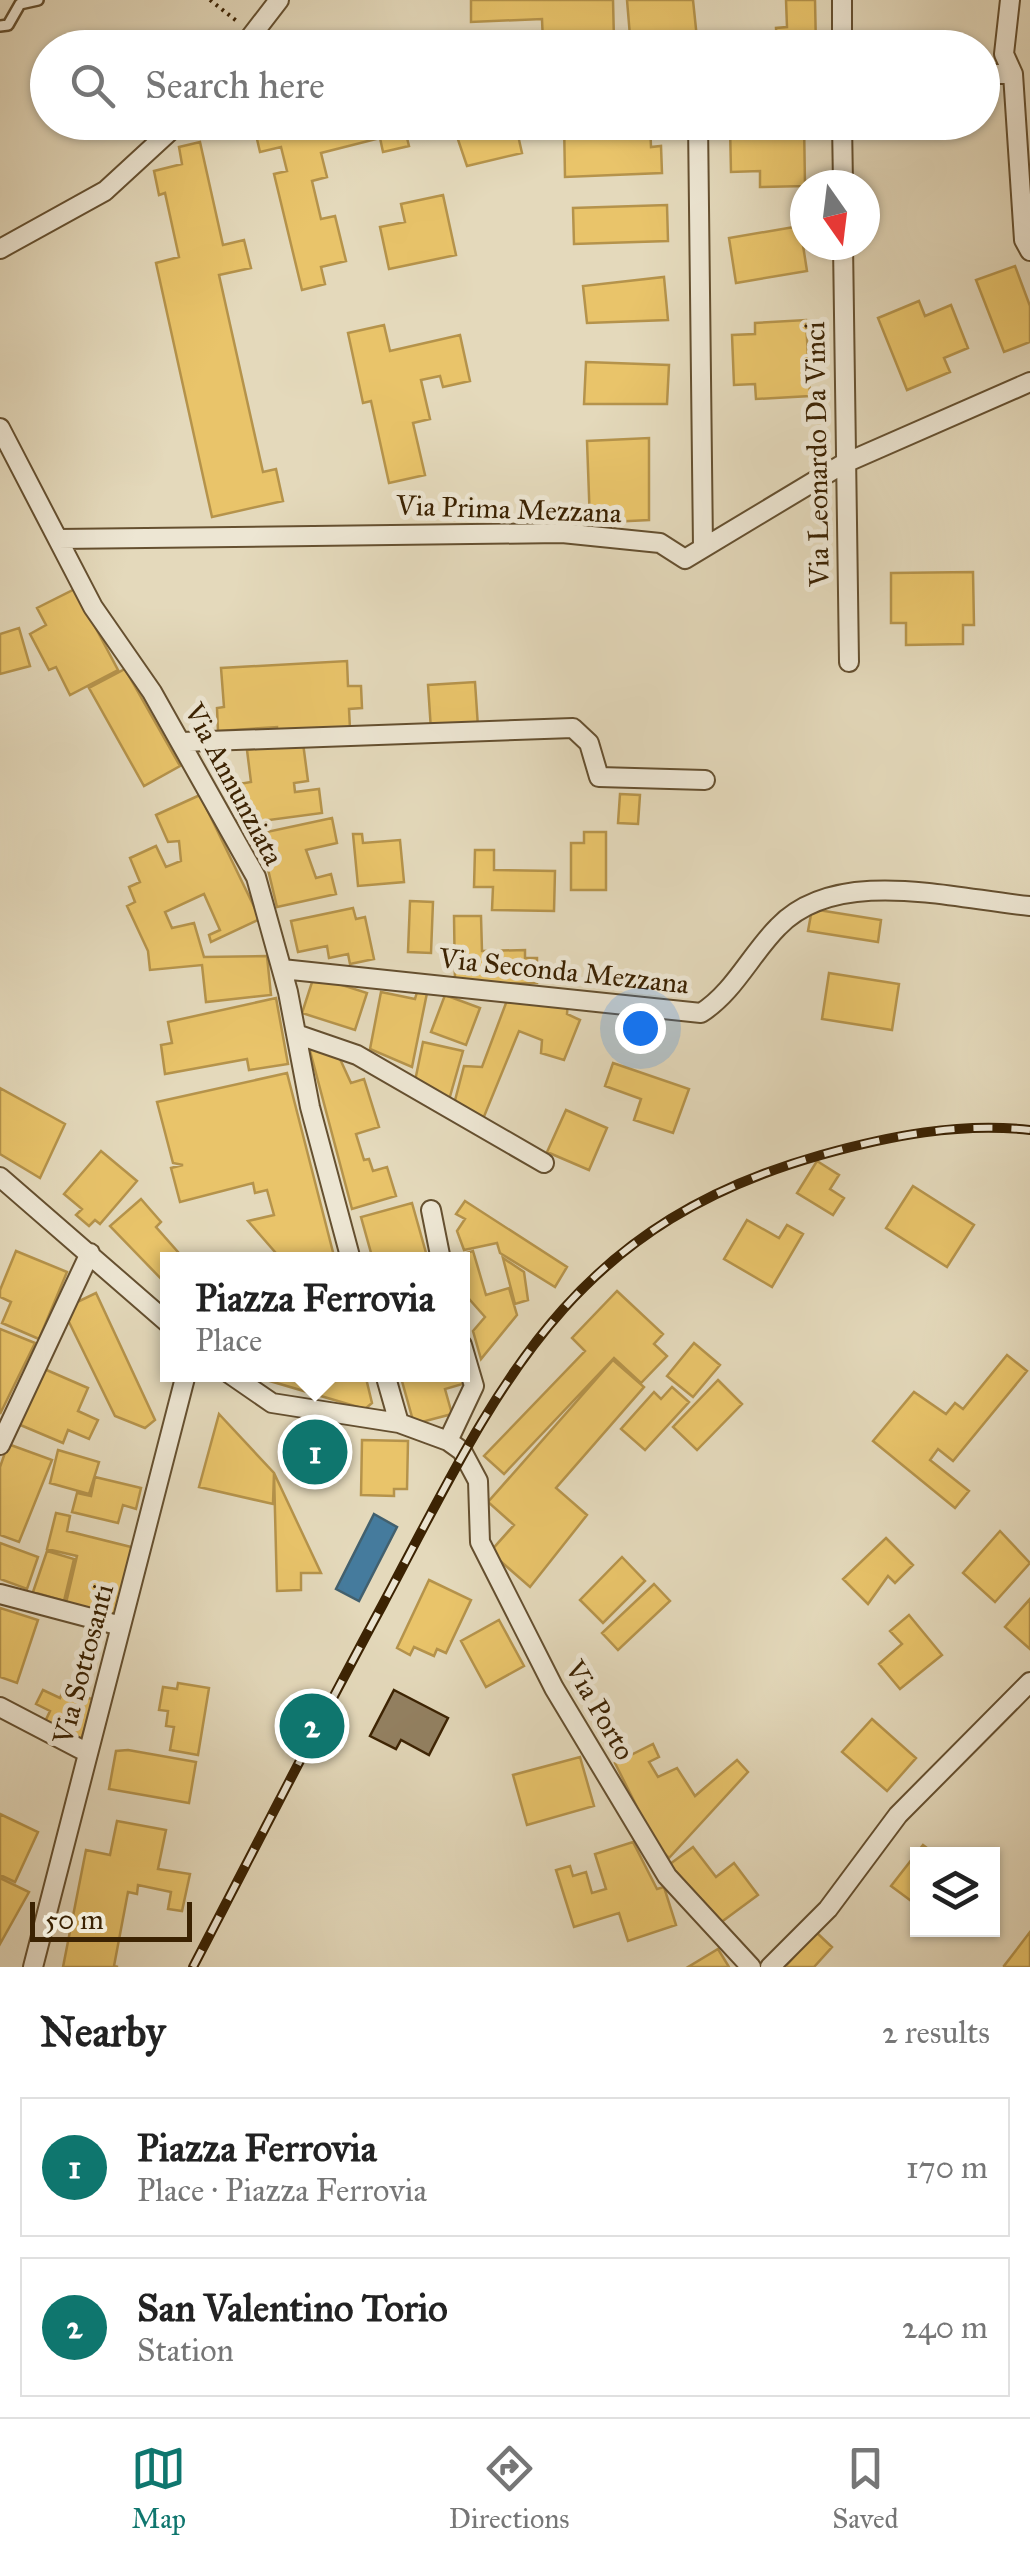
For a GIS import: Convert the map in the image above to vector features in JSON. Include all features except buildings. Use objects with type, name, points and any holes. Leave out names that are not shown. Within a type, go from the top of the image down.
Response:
[{"type":"street","points":[[255,30],[280,0]]},
{"type":"street","points":[[842,0],[842,30]]},
{"type":"street","points":[[1010,0],[1004,54],[1013,74],[1024,240],[1030,251]]},
{"type":"street","points":[[1000,74],[1013,74]]},
{"type":"street","points":[[0,249],[105,190],[160,140]]},
{"type":"street","points":[[698,140],[703,547],[843,464],[1030,382]]},
{"type":"street","points":[[842,140],[842,170]]},
{"type":"street","name":"Via Leonardo Da Vinci","points":[[843,260],[843,464],[849,662]]},
{"type":"street","name":"Via Annunziata","points":[[0,428],[93,608],[182,742],[256,877],[282,969],[310,1107],[349,1252]]},
{"type":"street","name":"Via Prima Mezzana","points":[[58,539],[562,533],[660,543],[684,558],[703,547]]},
{"type":"street","points":[[182,742],[573,728],[589,743],[599,776],[705,780]]},
{"type":"street","name":"Via Seconda Mezzana","points":[[282,969],[701,1013],[717,1003],[778,926],[801,907],[830,896],[859,888],[1030,906]]},
{"type":"street","points":[[296,1034],[357,1055],[544,1163]]},
{"type":"street","points":[[0,1177],[160,1315]]},
{"type":"street","points":[[431,1210],[439,1252]]},
{"type":"street","points":[[0,1445],[90,1254]]},
{"type":"street","points":[[242,1382],[272,1403],[399,1423],[455,1446],[474,1386],[470,1372]]},
{"type":"street","name":"Via Sottosanti","points":[[33,1967],[184,1382]]},
{"type":"street","points":[[387,1382],[399,1423]]},
{"type":"street","name":"Via Porto","points":[[455,1446],[478,1481],[480,1542],[554,1688],[667,1876],[751,1967]]},
{"type":"street","points":[[0,1594],[121,1626]]},
{"type":"street","points":[[770,1967],[828,1909],[898,1815],[1030,1682]]},
{"type":"street","points":[[0,1707],[88,1752]]},
{"type":"lane","points":[[0,26],[8,25],[20,4],[38,0]]},
{"type":"path","points":[[210,0],[238,30]]},
{"type":"railway","points":[[193,1967],[464,1453],[505,1386],[549,1326],[600,1272],[661,1225],[733,1186],[821,1155],[924,1132],[1030,1130]]},
{"type":"place","name":"Piazza Ferrovia","points":[[315,1452]]},
{"type":"place","name":"San Valentino Torio","points":[[312,1726]]}]
